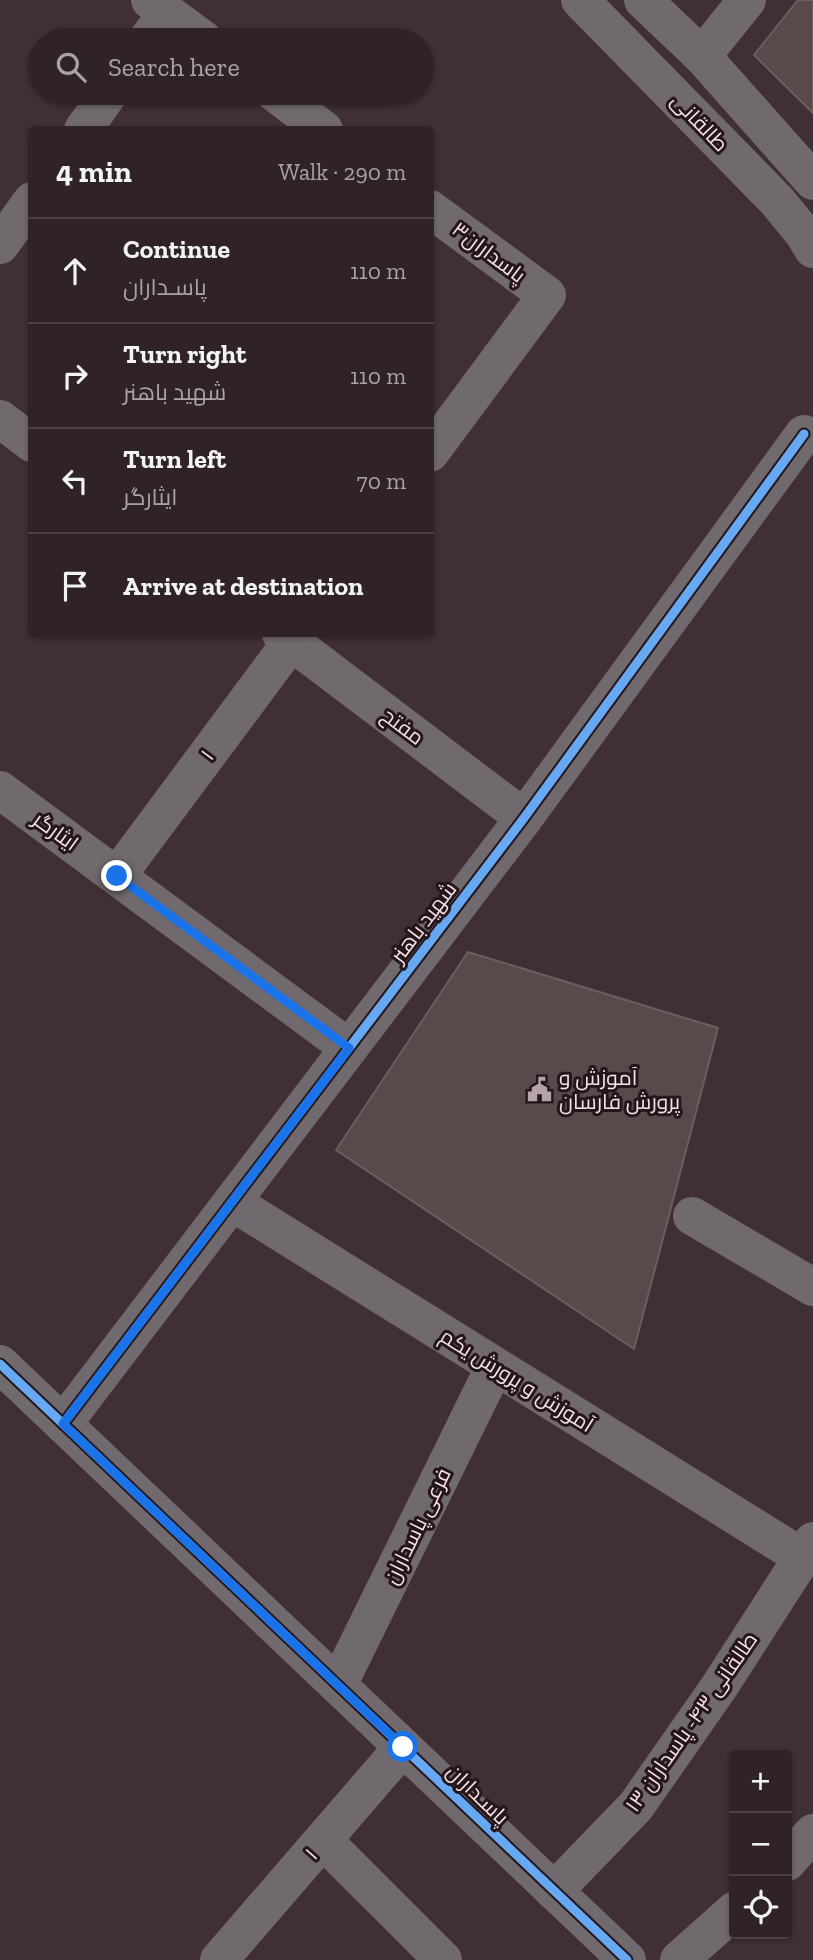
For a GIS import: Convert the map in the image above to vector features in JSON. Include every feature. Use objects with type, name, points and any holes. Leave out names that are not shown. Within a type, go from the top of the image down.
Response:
[{"type":"street","name":"طالقانی","points":[[643,0],[702,56],[811,178]]},
{"type":"street","points":[[702,56],[747,0]]},
{"type":"street","name":"طالقانی","points":[[600,7],[777,201],[813,249]]},
{"type":"street","points":[[154,18],[177,28]]},
{"type":"street","points":[[86,126],[101,105]]},
{"type":"street","points":[[777,201],[811,178]]},
{"type":"street","points":[[0,244],[28,206]]},
{"type":"street","name":"پاسداران۳","points":[[434,212],[547,295],[434,448]]},
{"type":"street","points":[[0,419],[28,440]]},
{"type":"street","name":"شهید باهنر","points":[[63,1424],[524,818],[810,425]]},
{"type":"street","name":"۱","points":[[117,876],[289,637]]},
{"type":"street","name":"مفتح","points":[[291,637],[524,818]]},
{"type":"street","name":"ایثارگر","points":[[0,790],[349,1048]]},
{"type":"street","name":"آموزش و پرورش یکم","points":[[232,1202],[495,1366],[808,1549]]},
{"type":"street","points":[[692,1216],[813,1287]]},
{"type":"street","name":"پاسـداران","points":[[0,1364],[627,1960]]},
{"type":"street","name":"فرعی پاسداران","points":[[338,1685],[495,1366]]},
{"type":"street","name":"طالقانی ۴۳- پاسداران ۱۳","points":[[554,1891],[636,1806],[719,1687],[808,1549]]},
{"type":"street","name":"۱","points":[[219,1960],[403,1747]]},
{"type":"street","points":[[792,1856],[813,1833]]},
{"type":"street","points":[[323,1840],[443,1960]]},
{"type":"street","points":[[679,1960],[729,1915]]},
{"type":"building","points":[[798,0],[813,0],[813,113],[754,55]]},
{"type":"building","name":"آموزش و پرورش فارسان","points":[[468,952],[718,1028],[634,1349],[336,1150]]},
{"type":"cycle path","points":[[63,1424],[524,818],[804,434]]},
{"type":"cycle path","points":[[0,1364],[627,1960]]},
{"type":"place","name":"آموزش و پرورش فارسان","points":[[539,1089]]},
{"type":"route","points":[[117,876],[349,1048],[63,1424],[403,1747]]}]
